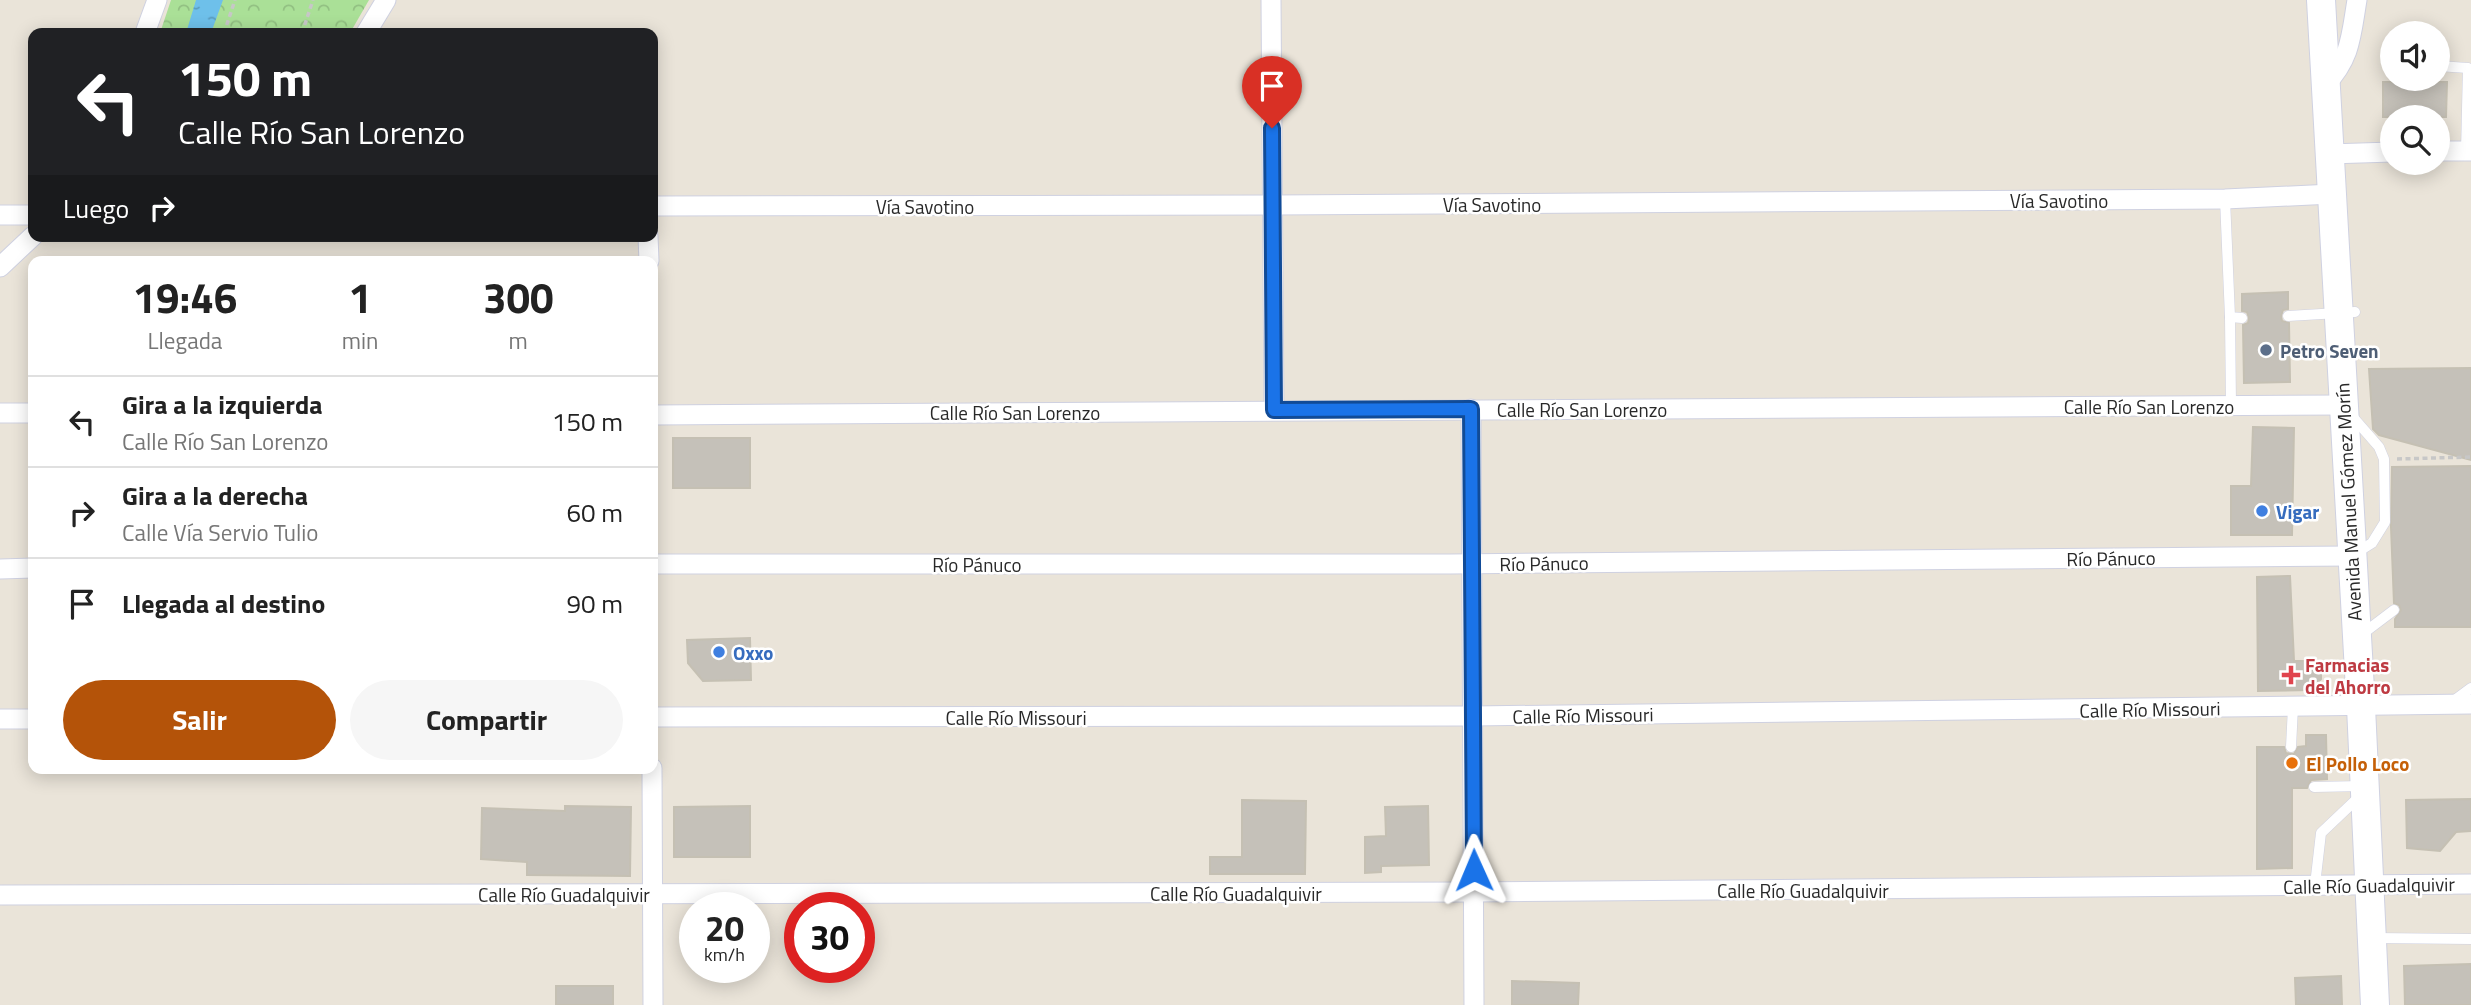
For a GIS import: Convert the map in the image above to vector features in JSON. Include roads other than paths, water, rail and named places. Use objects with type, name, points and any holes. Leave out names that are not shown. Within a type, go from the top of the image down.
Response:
[{"type":"main road","name":"Avenida Manuel Gómez Morín","points":[[2321,0],[2332,194],[2347,312],[2345,393],[2351,555],[2375,1005]]},
{"type":"street","points":[[147,28],[157,0]]},
{"type":"street","points":[[369,28],[386,0]]},
{"type":"street","points":[[1271,0],[1274,410]]},
{"type":"street","points":[[2325,85],[2338,71],[2348,52],[2357,0]]},
{"type":"street","points":[[2450,151],[2468,151]]},
{"type":"street","points":[[2329,154],[2380,152]]},
{"type":"street","name":"Vía Savotino","points":[[658,206],[2225,199],[2332,194]]},
{"type":"street","points":[[0,215],[28,215]]},
{"type":"street","points":[[0,267],[28,241]]},
{"type":"street","name":"Calle Río San Lorenzo","points":[[658,415],[2231,405],[2345,393]]},
{"type":"street","points":[[1471,409],[1474,1005]]},
{"type":"street","points":[[0,413],[28,413]]},
{"type":"street","name":"Río Pánuco","points":[[658,564],[1473,564],[2351,555]]},
{"type":"street","points":[[0,569],[28,569]]},
{"type":"street","name":"Calle Río Missouri","points":[[658,717],[1473,716],[2471,704]]},
{"type":"street","points":[[0,719],[28,719]]},
{"type":"street","points":[[652,774],[653,1005]]},
{"type":"street","name":"Calle Río Guadalquivir","points":[[0,895],[1474,892],[2471,884]]},
{"type":"lane","points":[[2450,66],[2466,66],[2468,70],[2468,151]]},
{"type":"lane","points":[[2225,199],[2231,405]]},
{"type":"lane","points":[[2288,316],[2347,312]]},
{"type":"lane","points":[[2230,317],[2242,318]]},
{"type":"lane","points":[[2345,393],[2384,459],[2385,522],[2372,543],[2351,555]]},
{"type":"lane","points":[[2356,638],[2394,610]]},
{"type":"lane","points":[[2448,705],[2471,688]]},
{"type":"lane","points":[[2291,747],[2293,707]]},
{"type":"lane","points":[[2314,788],[2364,789]]},
{"type":"lane","points":[[2315,885],[2321,833],[2364,789]]},
{"type":"lane","points":[[2372,937],[2471,939]]},
{"type":"water","points":[[196,0],[223,0],[213,28],[188,28]]},
{"type":"place","name":"Petro Seven","points":[[2266,350]]},
{"type":"place","name":"Vigar","points":[[2262,511]]},
{"type":"place","name":"Oxxo","points":[[719,652]]},
{"type":"place","name":"Farmacias del Ahorro","points":[[2291,675]]},
{"type":"place","name":"El Pollo Loco","points":[[2292,763]]}]
